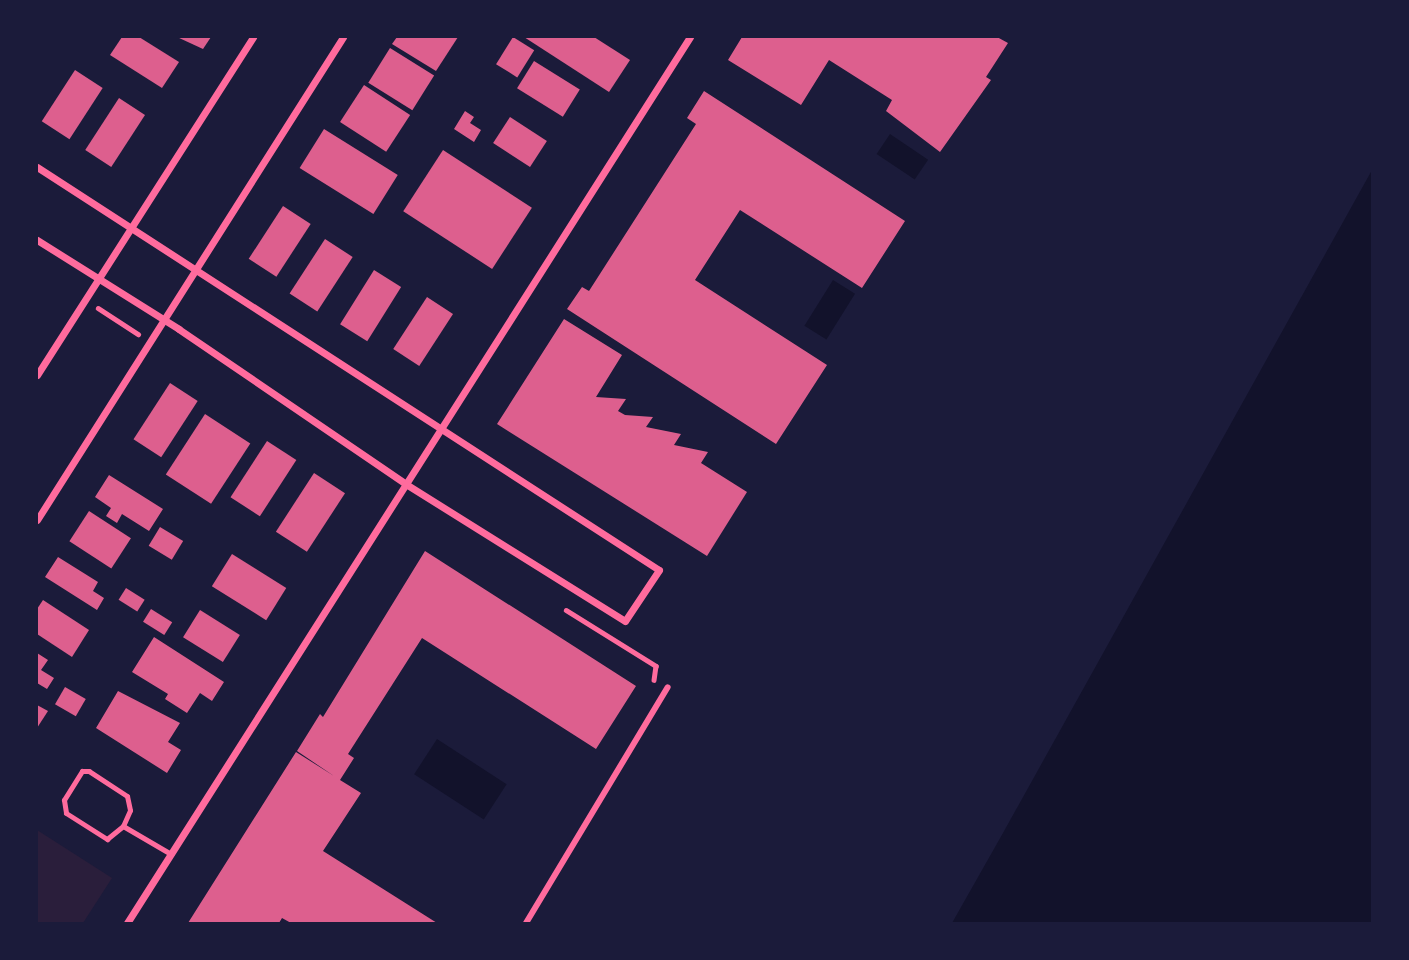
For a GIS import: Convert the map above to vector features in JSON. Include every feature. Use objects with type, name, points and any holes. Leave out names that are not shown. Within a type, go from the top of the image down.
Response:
[{"type":"street","points":[[37,375],[253,37]]},
{"type":"street","points":[[37,520],[344,37]]},
{"type":"street","points":[[127,923],[690,37]]},
{"type":"street","points":[[37,167],[659,570],[625,621],[406,484],[165,321],[37,240]]},
{"type":"street","points":[[526,923],[667,687]]},
{"type":"lane","points":[[82,771],[89,771],[127,796],[130,810],[123,826],[107,839],[66,813],[64,800],[82,771]]},
{"type":"lane","points":[[123,826],[171,854]]},
{"type":"path","points":[[94,305],[140,335]]},
{"type":"path","points":[[566,610],[656,666],[652,679],[667,687]]},
{"type":"shaded area","points":[[890,134],[928,160],[915,180],[877,154]]},
{"type":"shaded area","points":[[1372,170],[1372,923],[952,923],[1003,833]]},
{"type":"shaded area","points":[[833,280],[855,294],[826,340],[804,326]]},
{"type":"shaded area","points":[[437,739],[507,784],[484,819],[414,774]]},
{"type":"shaded area","points":[[37,830],[112,878],[83,923],[37,923]]},
{"type":"building","points":[[122,37],[139,37],[179,62],[162,88],[110,55]]},
{"type":"building","points":[[177,37],[211,37],[203,49]]},
{"type":"building","points":[[397,37],[458,37],[436,71],[392,44]]},
{"type":"building","points":[[513,37],[534,50],[517,77],[496,64]]},
{"type":"building","points":[[524,37],[594,37],[630,60],[609,92]]},
{"type":"building","points":[[742,37],[997,37],[1008,43],[986,77],[991,80],[940,152],[886,111],[892,100],[829,60],[801,105],[728,60]]},
{"type":"building","points":[[390,48],[434,76],[412,110],[368,83]]},
{"type":"building","points":[[534,61],[580,90],[563,117],[517,88]]},
{"type":"building","points":[[75,70],[103,88],[69,139],[42,121]]},
{"type":"building","points":[[364,85],[410,115],[386,152],[340,122]]},
{"type":"building","points":[[704,91],[905,221],[862,288],[740,210],[695,280],[827,365],[776,444],[567,309],[582,287],[589,291],[696,124],[687,118]]},
{"type":"building","points":[[119,98],[145,115],[111,167],[85,150]]},
{"type":"building","points":[[465,111],[474,117],[470,123],[481,130],[474,142],[454,129]]},
{"type":"building","points":[[510,117],[547,141],[530,167],[493,143]]},
{"type":"building","points":[[324,129],[398,175],[373,214],[300,168]]},
{"type":"building","points":[[443,150],[532,208],[492,269],[403,211]]},
{"type":"building","points":[[283,206],[311,224],[276,277],[249,259]]},
{"type":"building","points":[[325,239],[353,257],[317,311],[290,294]]},
{"type":"building","points":[[374,270],[401,287],[367,341],[340,324]]},
{"type":"building","points":[[427,297],[453,314],[419,366],[393,349]]},
{"type":"building","points":[[564,319],[622,355],[596,397],[626,399],[618,411],[625,415],[653,417],[646,427],[681,434],[674,445],[708,452],[701,463],[747,492],[707,556],[497,424]]},
{"type":"building","points":[[170,383],[198,401],[161,457],[134,439]]},
{"type":"building","points":[[205,414],[250,443],[211,504],[166,474]]},
{"type":"building","points":[[267,441],[296,460],[260,516],[231,497]]},
{"type":"building","points":[[314,473],[345,493],[307,552],[276,532]]},
{"type":"building","points":[[109,475],[163,509],[149,531],[122,514],[117,523],[106,516],[111,508],[95,497]]},
{"type":"building","points":[[89,511],[131,538],[111,568],[69,541]]},
{"type":"building","points":[[160,527],[183,541],[172,560],[149,546]]},
{"type":"building","points":[[425,551],[636,686],[596,749],[422,638],[348,754],[354,758],[340,780],[361,793],[323,851],[437,923],[291,923],[282,918],[279,923],[188,923],[296,752],[334,776],[297,751],[320,714],[323,717]]},
{"type":"building","points":[[232,554],[286,588],[266,620],[212,586]]},
{"type":"building","points":[[58,557],[98,582],[93,591],[104,598],[97,610],[45,577]]},
{"type":"building","points":[[126,588],[145,600],[137,612],[119,600]]},
{"type":"building","points":[[43,600],[89,630],[72,657],[37,634],[37,609]]},
{"type":"building","points":[[151,609],[172,622],[164,635],[143,622]]},
{"type":"building","points":[[200,610],[240,635],[223,662],[183,637]]},
{"type":"building","points":[[154,637],[224,682],[212,701],[200,693],[187,713],[165,699],[168,694],[132,672]]},
{"type":"building","points":[[37,653],[48,660],[41,670],[54,678],[47,689],[37,683]]},
{"type":"building","points":[[65,687],[86,699],[76,716],[55,704]]},
{"type":"building","points":[[118,691],[180,723],[168,742],[181,750],[167,773],[96,728]]},
{"type":"building","points":[[37,705],[48,711],[37,728]]}]
